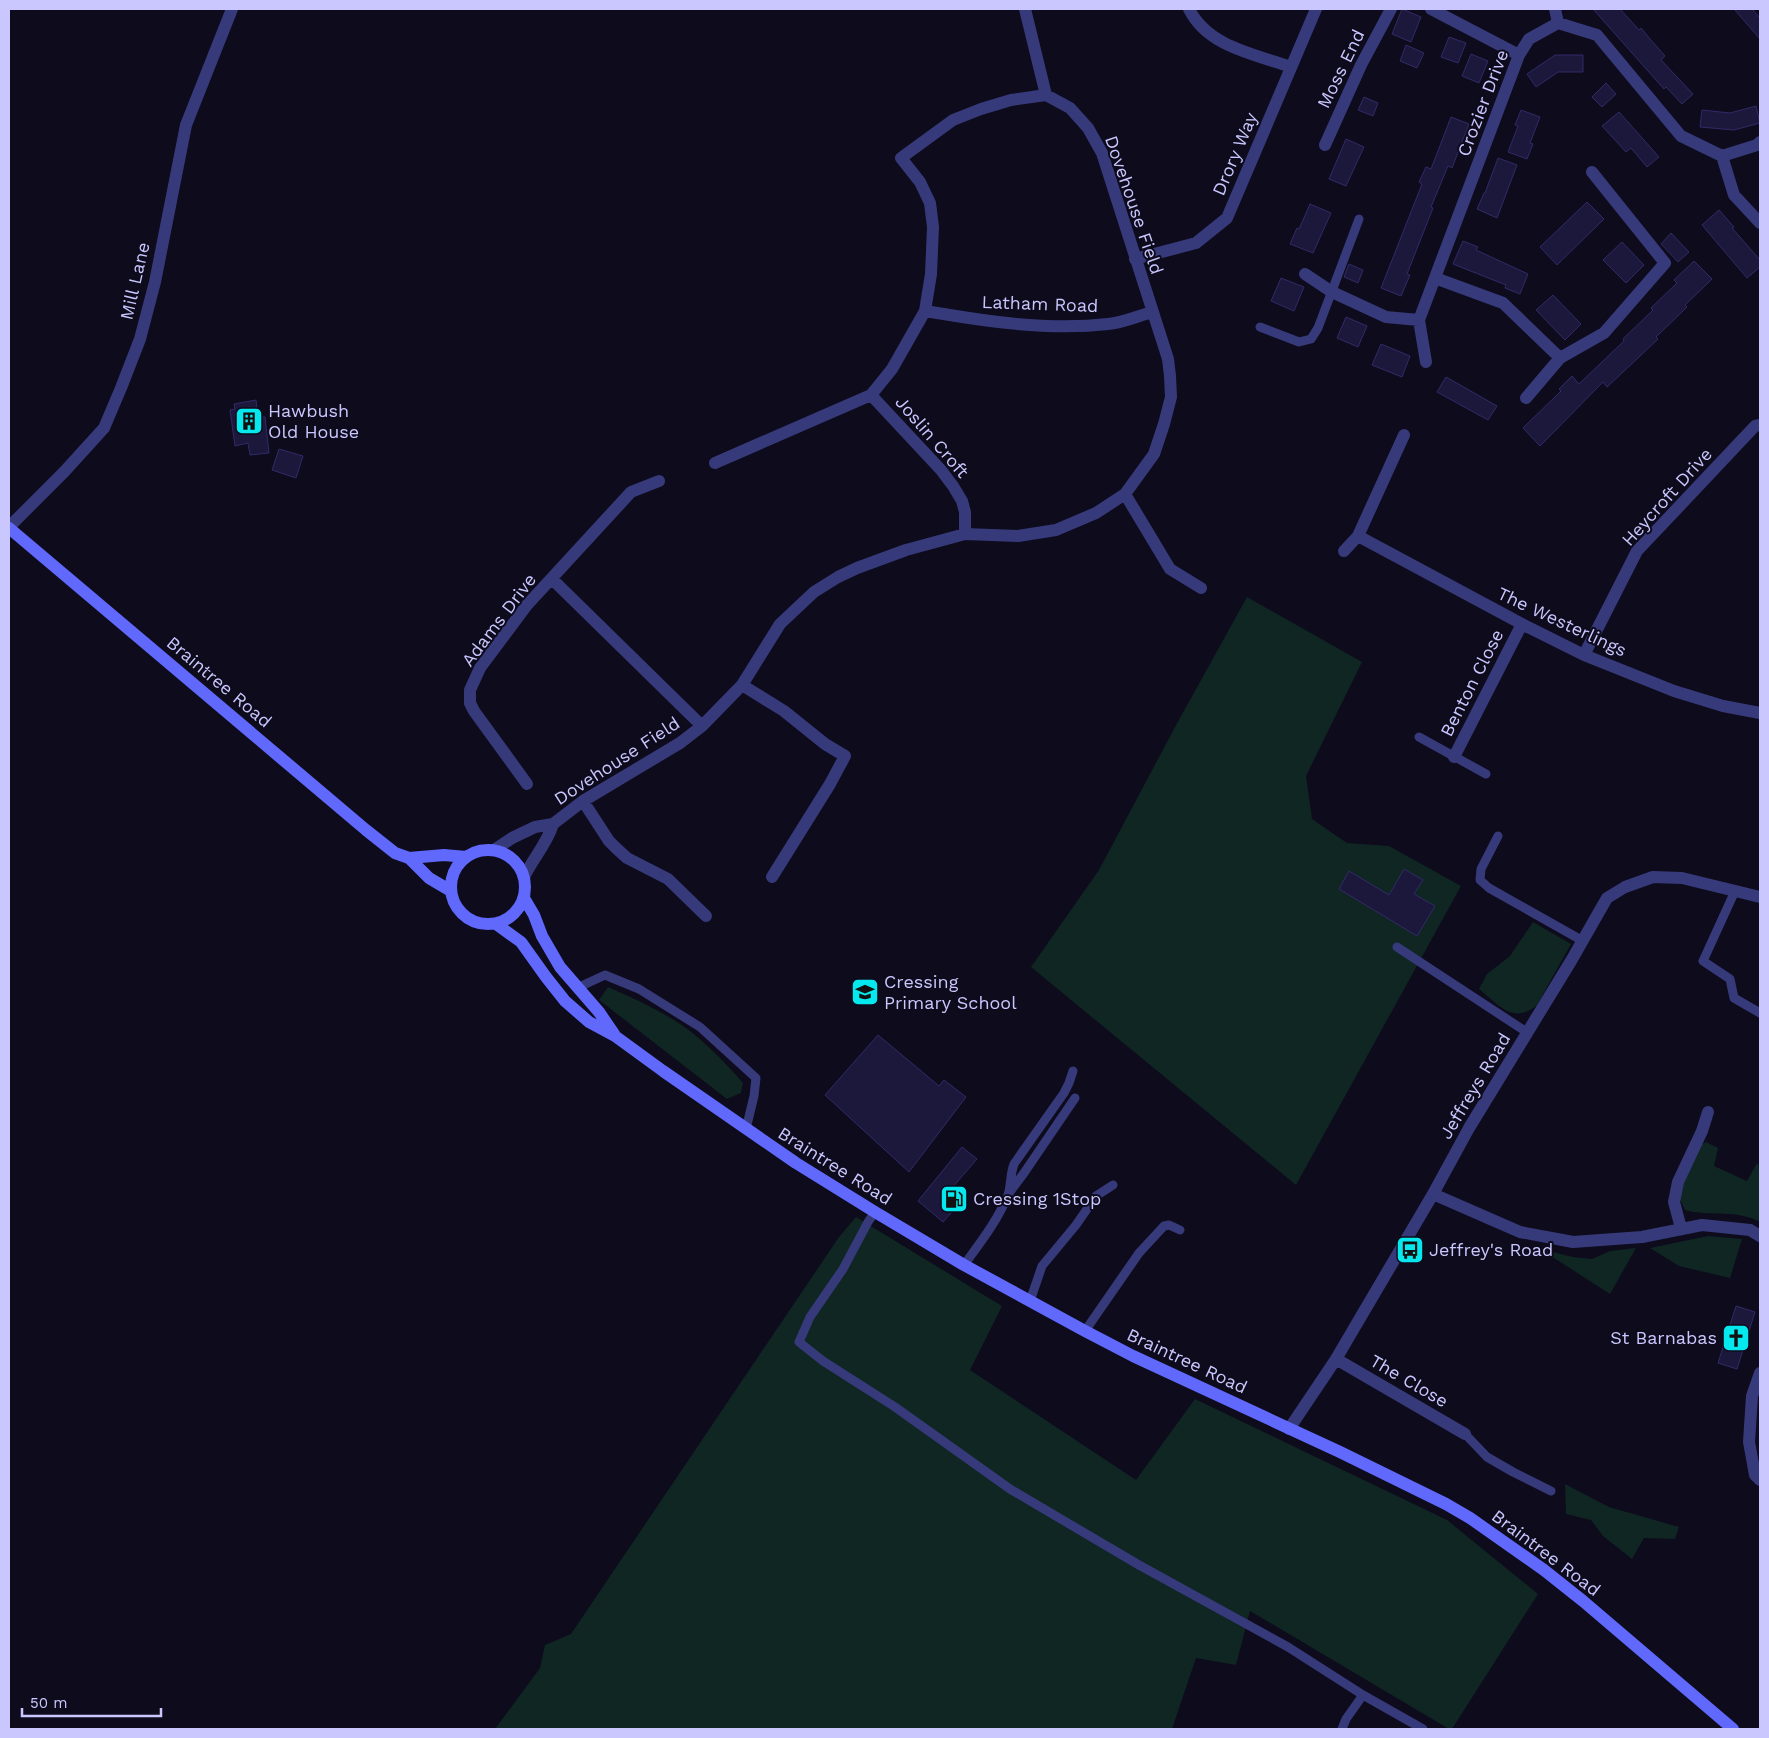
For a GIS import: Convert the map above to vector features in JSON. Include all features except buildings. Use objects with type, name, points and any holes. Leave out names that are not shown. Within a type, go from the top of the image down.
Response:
[{"type":"main road","name":"Braintree Road","points":[[9,528],[394,853],[408,858],[429,878],[451,891]]},
{"type":"main road","points":[[494,850],[507,855],[522,870],[524,898],[513,915],[496,924],[484,924],[466,918],[454,904],[451,891],[453,873],[466,857],[479,851],[494,850]]},
{"type":"main road","points":[[408,858],[444,855],[466,857]]},
{"type":"main road","name":"Braintree Road","points":[[524,898],[552,953],[577,988],[599,1012],[615,1036]]},
{"type":"main road","name":"Braintree Road","points":[[496,924],[521,942],[565,1001],[588,1022],[615,1036],[746,1129],[875,1212],[964,1265],[1030,1301],[1134,1356],[1340,1452],[1446,1504],[1497,1536],[1544,1570],[1733,1729]]},
{"type":"street","name":"Mill Lane","points":[[9,528],[104,428],[122,388],[140,339],[155,282],[186,124],[232,9]]},
{"type":"street","points":[[715,463],[872,396],[892,369],[925,311],[931,274],[933,227],[930,203],[920,182],[901,158],[953,120],[1011,100],[1046,95],[1025,9]]},
{"type":"street","points":[[1189,9],[1206,32],[1226,45],[1291,67]]},
{"type":"street","name":"Drory Way","points":[[1135,259],[1196,243],[1227,218],[1316,9]]},
{"type":"street","name":"Moss End","points":[[1325,145],[1361,65],[1390,9]]},
{"type":"street","points":[[1431,9],[1519,55]]},
{"type":"street","points":[[1556,9],[1558,23],[1597,36],[1682,136],[1722,156],[1757,145],[1760,142]]},
{"type":"street","name":"Crozier Drive","points":[[1419,320],[1519,55],[1530,38],[1558,23]]},
{"type":"street","name":"Dovehouse Field","points":[[494,850],[512,838],[535,827],[553,824],[583,801],[680,743],[702,726],[742,685],[780,624],[814,592],[838,577],[906,550],[965,534],[1018,536],[1056,530],[1096,513],[1126,494],[1154,454],[1164,424],[1171,398],[1168,359],[1102,153],[1088,128],[1070,108],[1046,95]]},
{"type":"street","points":[[1722,156],[1734,195],[1760,224]]},
{"type":"street","points":[[1526,398],[1560,358],[1604,333],[1665,263],[1592,172]]},
{"type":"street","points":[[1305,274],[1332,292],[1386,317],[1419,320],[1426,362]]},
{"type":"street","points":[[1435,278],[1503,303],[1560,358]]},
{"type":"street","name":"Latham Road","points":[[925,311],[1014,324],[1062,326],[1110,324],[1152,312]]},
{"type":"street","name":"Joslin Croft","points":[[872,396],[941,470],[953,486],[962,501],[965,512],[965,534]]},
{"type":"street","name":"Heycroft Drive","points":[[1584,655],[1638,552],[1755,426],[1760,425]]},
{"type":"street","points":[[1344,551],[1358,536],[1404,436]]},
{"type":"street","name":"Adams Drive","points":[[527,784],[474,711],[470,703],[470,690],[480,668],[527,605],[552,580],[630,492],[659,481]]},
{"type":"street","points":[[1126,494],[1170,569],[1201,588]]},
{"type":"street","name":"The Westerlings","points":[[1358,536],[1584,655],[1674,691],[1723,706],[1760,713]]},
{"type":"street","name":"Adams Drive","points":[[552,580],[702,726]]},
{"type":"street","name":"Benton Close","points":[[1454,757],[1522,624]]},
{"type":"street","points":[[742,685],[784,711],[825,744],[845,756],[830,784],[772,877]]},
{"type":"street","points":[[583,801],[609,841],[626,858],[668,879],[706,916]]},
{"type":"street","name":"Dovehouse Field","points":[[524,877],[531,863],[549,839],[553,824]]},
{"type":"street","name":"Jeffreys Road","points":[[1289,1429],[1336,1359],[1433,1194],[1469,1128],[1528,1033],[1607,898],[1625,887],[1653,877],[1682,878],[1760,897]]},
{"type":"street","points":[[1681,1228],[1674,1202],[1678,1182],[1702,1131],[1708,1112]]},
{"type":"street","points":[[1433,1194],[1520,1232],[1572,1242],[1642,1237],[1702,1224],[1750,1230],[1760,1236]]},
{"type":"street","name":"The Close","points":[[1336,1359],[1464,1434]]},
{"type":"street","points":[[1760,1373],[1752,1396],[1749,1442],[1755,1474],[1760,1480]]},
{"type":"lane","points":[[1260,327],[1300,342],[1310,339],[1318,328],[1359,219]]},
{"type":"lane","points":[[1420,737],[1486,774]]},
{"type":"lane","points":[[1498,836],[1481,869],[1480,880],[1489,888],[1583,941]]},
{"type":"lane","points":[[1735,891],[1703,961],[1730,979],[1734,998],[1760,1013]]},
{"type":"lane","points":[[1397,947],[1528,1033]]},
{"type":"lane","points":[[577,988],[605,975],[639,989],[700,1027],[756,1078],[754,1096],[746,1129]]},
{"type":"lane","points":[[1009,1193],[1010,1173],[1014,1164],[1064,1093],[1073,1071]]},
{"type":"lane","points":[[964,1265],[985,1236],[1009,1193],[1075,1098]]},
{"type":"lane","points":[[1030,1301],[1042,1266],[1076,1225],[1096,1196],[1113,1185]]},
{"type":"lane","points":[[875,1212],[843,1269],[810,1317],[799,1342],[823,1361],[895,1407],[1010,1489],[1139,1565],[1288,1647],[1363,1695],[1424,1729]]},
{"type":"lane","points":[[1086,1331],[1139,1253],[1164,1226],[1169,1225],[1180,1230]]},
{"type":"lane","points":[[1464,1434],[1487,1457],[1551,1491]]},
{"type":"lane","points":[[1342,1729],[1346,1719],[1363,1695]]},
{"type":"green space","points":[[1247,597],[1362,662],[1306,776],[1312,819],[1347,843],[1389,846],[1461,886],[1296,1185],[1031,967],[1099,870]]},
{"type":"green space","points":[[1533,922],[1571,944],[1537,1005],[1528,1011],[1513,1013],[1500,1006],[1479,989],[1487,974],[1510,956]]},
{"type":"green space","points":[[608,987],[658,1011],[693,1033],[743,1083],[741,1093],[727,1099],[599,1000]]},
{"type":"green space","points":[[1706,1142],[1718,1148],[1714,1166],[1747,1181],[1757,1163],[1760,1167],[1760,1222],[1733,1214],[1685,1210],[1680,1199],[1681,1185],[1700,1145]]},
{"type":"green space","points":[[856,1217],[1002,1306],[970,1370],[1136,1480],[1195,1399],[1447,1520],[1538,1594],[1452,1729],[1449,1729],[1250,1611],[1236,1665],[1196,1658],[1172,1729],[495,1729],[540,1668],[545,1645],[571,1634],[839,1237]]},
{"type":"green space","points":[[1708,1236],[1742,1239],[1730,1278],[1679,1266],[1650,1248]]},
{"type":"green space","points":[[1636,1248],[1610,1294],[1540,1249],[1573,1257],[1592,1259],[1610,1251]]},
{"type":"green space","points":[[1565,1484],[1609,1507],[1679,1527],[1675,1539],[1644,1538],[1632,1559],[1603,1536],[1591,1520],[1566,1514]]},
{"type":"place","name":"Hawbush Old House","points":[[249,421]]},
{"type":"place","name":"Cressing Primary School","points":[[865,992]]},
{"type":"place","name":"Cressing 1Stop","points":[[954,1199]]},
{"type":"place","name":"Jeffrey's Road","points":[[1410,1250]]},
{"type":"place","name":"St Barnabas","points":[[1736,1338]]}]
